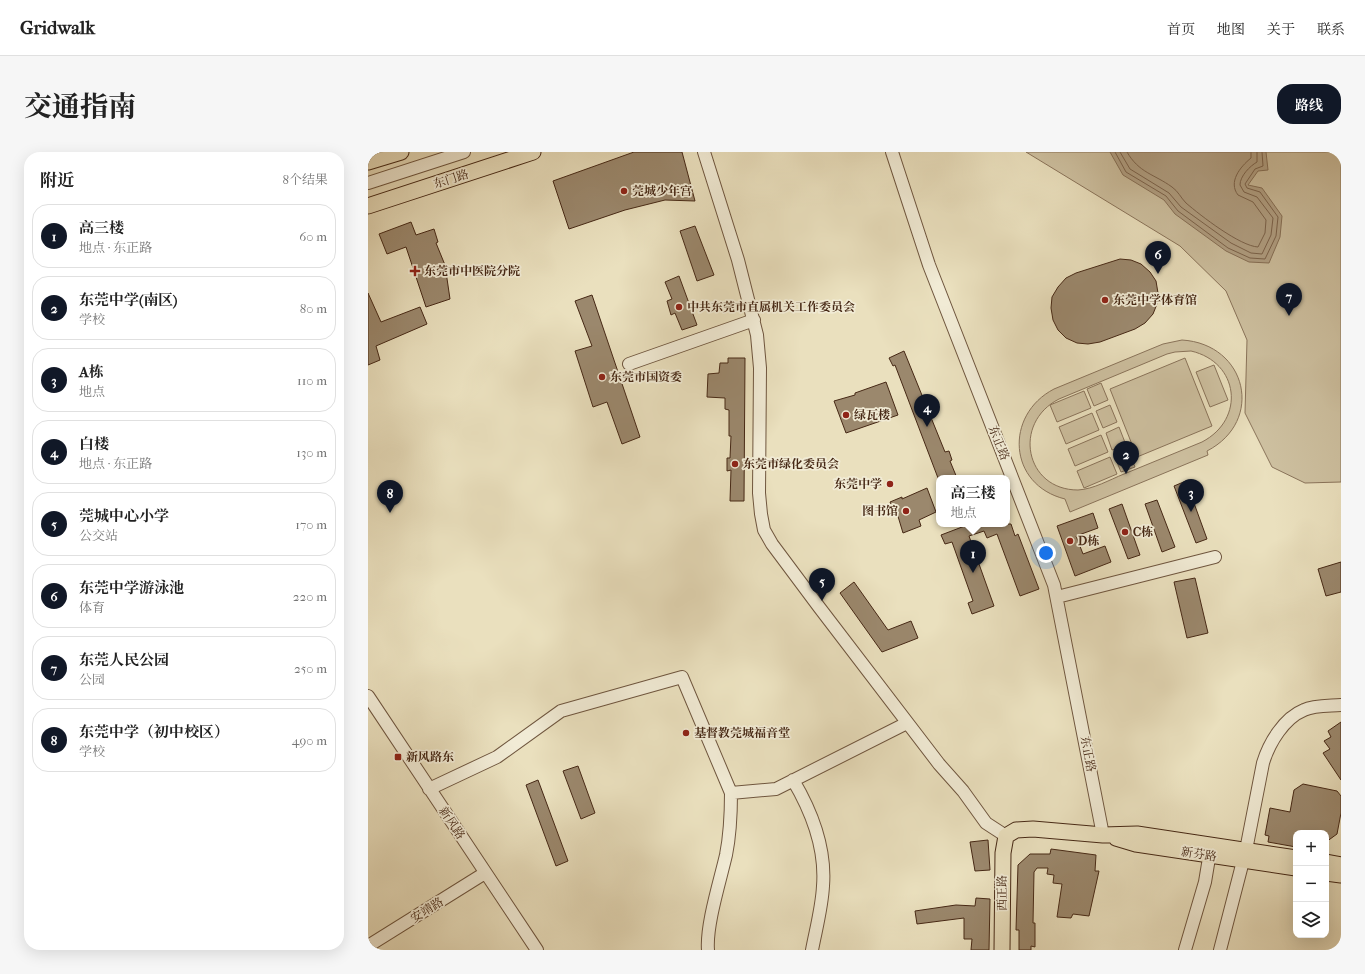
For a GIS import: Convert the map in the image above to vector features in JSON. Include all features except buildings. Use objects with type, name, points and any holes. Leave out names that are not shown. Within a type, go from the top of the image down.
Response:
[{"type":"main road","points":[[368,162],[401,152]]},
{"type":"main road","name":"东门路","points":[[368,206],[533,152]]},
{"type":"main road","name":"新芬路","points":[[1006,836],[1016,830],[1032,829],[1103,835],[1137,834],[1210,850],[1244,855],[1293,858]]},
{"type":"main road","name":"西正路","points":[[1002,950],[1002,853],[1006,836]]},
{"type":"main road","name":"新芬路","points":[[1244,855],[1293,867]]},
{"type":"main road","points":[[1329,863],[1341,865]]},
{"type":"main road","points":[[1329,873],[1341,875]]},
{"type":"street","points":[[368,183],[464,152]]},
{"type":"street","points":[[704,152],[754,320],[760,368],[759,493],[760,514],[764,530],[772,544],[818,607],[986,823],[1006,836]]},
{"type":"street","name":"东正路","points":[[892,152],[928,265],[1026,512],[1057,597],[1103,835]]},
{"type":"street","points":[[629,364],[754,320]]},
{"type":"street","points":[[1057,597],[1215,557]]},
{"type":"street","points":[[429,789],[497,757],[561,711],[682,677],[731,794],[730,821],[726,854],[709,929],[708,950]]},
{"type":"street","name":"新风路","points":[[368,696],[537,950]]},
{"type":"street","points":[[1220,950],[1244,855],[1267,750],[1286,722],[1304,710],[1341,705]]},
{"type":"street","points":[[731,794],[776,788],[907,723]]},
{"type":"street","points":[[793,780],[808,807],[816,826],[822,857],[823,885],[812,950]]},
{"type":"street","points":[[1185,950],[1205,882],[1210,850]]},
{"type":"street","name":"安靖路","points":[[368,946],[485,873]]},
{"type":"shaded area","points":[[1026,152],[1341,152],[1341,482],[1305,483],[1272,467],[1245,413],[1247,340],[1226,291],[1180,246]]},
{"type":"shaded area","points":[[1182,340],[1204,345],[1221,355],[1234,369],[1241,386],[1242,404],[1237,422],[1225,438],[1207,451],[1208,455],[1070,512],[1065,499],[1046,491],[1032,480],[1023,465],[1019,448],[1020,432],[1027,415],[1038,401],[1054,389],[1163,344]],"holes":[[[1191,351],[1207,357],[1219,367],[1227,379],[1231,392],[1231,406],[1226,420],[1216,432],[1202,442],[1101,484],[1078,490],[1060,487],[1046,479],[1036,468],[1031,454],[1030,438],[1035,423],[1044,410],[1059,399],[1167,354]]]},
{"type":"shaded area","points":[[1185,358],[1212,426],[1137,457],[1110,389]]},
{"type":"shaded area","points":[[1214,365],[1228,400],[1210,407],[1196,372]]},
{"type":"shaded area","points":[[1101,383],[1108,400],[1094,406],[1087,389]]},
{"type":"shaded area","points":[[1084,391],[1091,408],[1057,422],[1050,405]]},
{"type":"shaded area","points":[[1110,405],[1117,422],[1103,428],[1096,411]]},
{"type":"shaded area","points":[[1092,413],[1099,430],[1066,444],[1059,427]]},
{"type":"shaded area","points":[[1119,427],[1126,445],[1112,450],[1106,433]]},
{"type":"shaded area","points":[[1101,435],[1108,452],[1075,466],[1068,449]]},
{"type":"shaded area","points":[[1128,450],[1135,467],[1121,472],[1114,455]]},
{"type":"shaded area","points":[[1110,457],[1117,474],[1084,488],[1077,471]]},
{"type":"water","points":[[1110,152],[1266,152],[1268,170],[1258,171],[1248,185],[1262,188],[1282,216],[1280,237],[1269,263],[1249,262],[1226,251],[1175,214],[1164,200],[1123,175]]},
{"type":"place","name":"莞城少年宫","points":[[624,191]]},
{"type":"place","name":"东莞市中医院分院","points":[[415,271]]},
{"type":"place","name":"东莞中学游泳池","points":[[1158,274]]},
{"type":"place","name":"东莞中学体育馆","points":[[1105,300]]},
{"type":"place","name":"中共东莞市直属机关工作委员会","points":[[679,307]]},
{"type":"place","name":"东莞人民公园","points":[[1289,316]]},
{"type":"place","name":"东莞市国资委","points":[[602,377]]},
{"type":"place","name":"绿瓦楼","points":[[846,415]]},
{"type":"place","name":"白楼","points":[[927,427]]},
{"type":"place","name":"东莞市绿化委员会","points":[[735,464]]},
{"type":"place","name":"东莞中学(南区)","points":[[1126,474]]},
{"type":"place","name":"东莞中学","points":[[890,484]]},
{"type":"place","name":"图书馆","points":[[906,511]]},
{"type":"place","name":"A栋","points":[[1191,512]]},
{"type":"place","name":"东莞中学（初中校区）","points":[[390,513]]},
{"type":"place","name":"C栋","points":[[1125,532]]},
{"type":"place","name":"D栋","points":[[1070,541]]},
{"type":"place","name":"高三楼","points":[[973,573]]},
{"type":"place","name":"莞城中心小学","points":[[822,601]]},
{"type":"place","name":"基督教莞城福音堂","points":[[686,733]]},
{"type":"place","name":"新风路东","points":[[398,757]]}]
